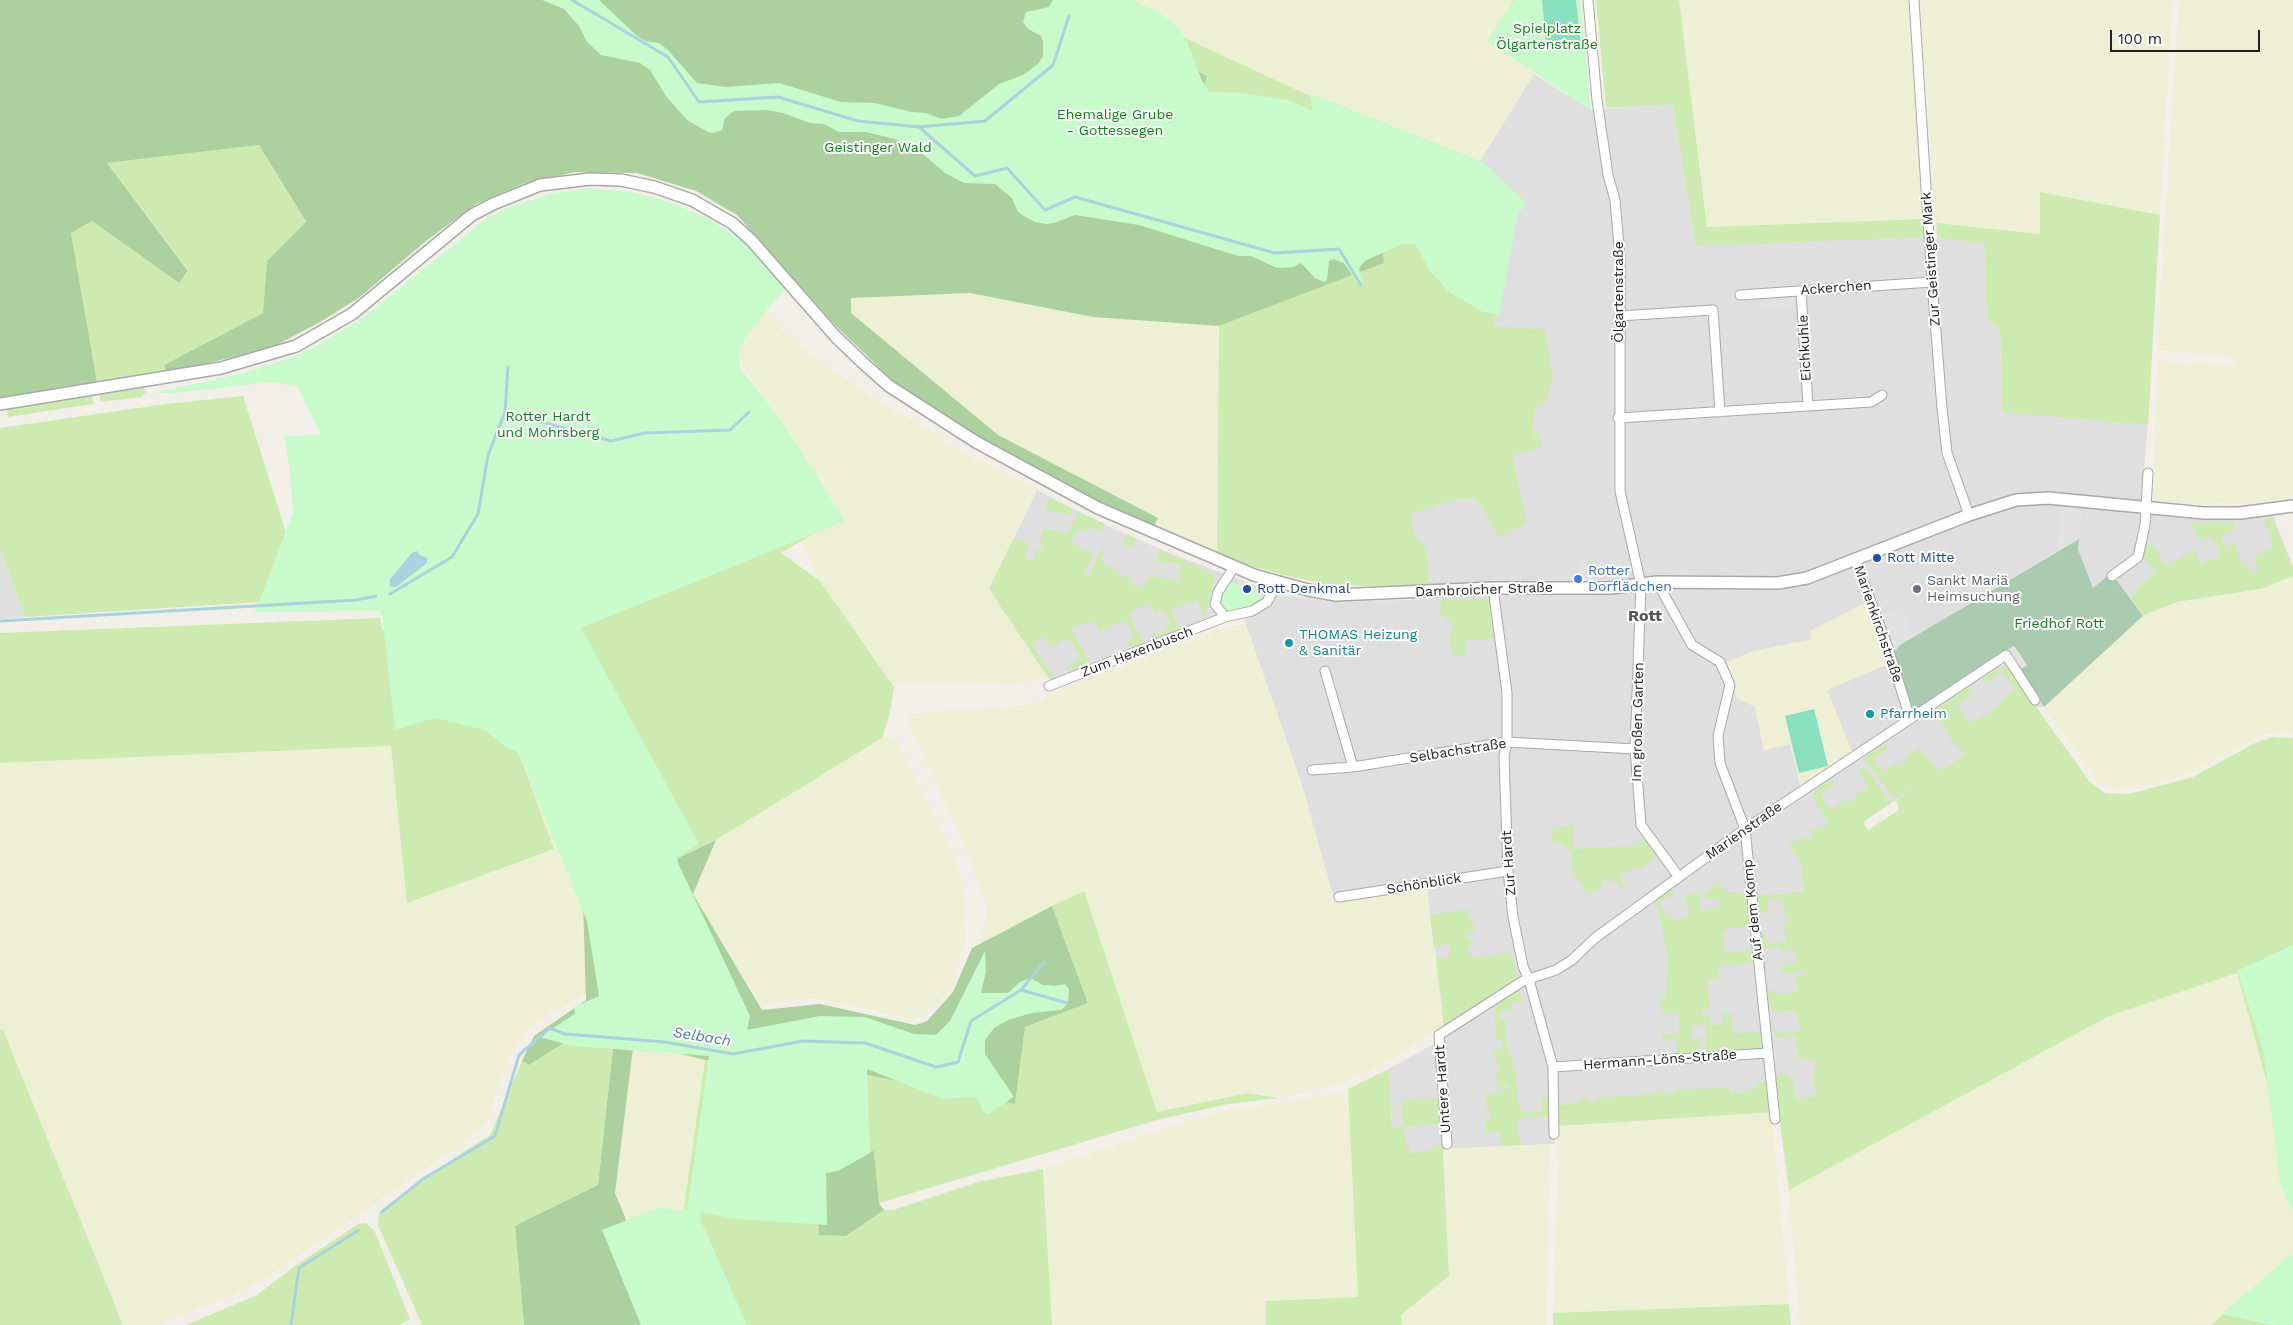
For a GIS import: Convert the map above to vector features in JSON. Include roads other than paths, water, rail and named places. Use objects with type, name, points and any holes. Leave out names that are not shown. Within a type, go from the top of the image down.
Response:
[{"type":"street","name":"Ölgartenstraße","points":[[1588,0],[1598,110],[1608,175],[1615,200],[1620,257],[1618,418],[1620,491],[1640,585]]},
{"type":"street","name":"Zur Geistinger Mark","points":[[1914,0],[1932,282],[1948,453],[1969,515]]},
{"type":"street","name":"Dambroicher Straße","points":[[0,404],[221,368],[296,346],[359,308],[472,215],[493,204],[540,185],[590,179],[621,180],[654,187],[692,200],[732,223],[751,240],[836,337],[889,386],[976,442],[1098,508],[1234,567],[1278,582],[1336,595],[1493,588],[1611,588],[1657,582],[1778,583],[1807,578],[1969,515],[2016,500],[2048,498],[2204,514],[2240,513],[2293,506]]},
{"type":"street","name":"Ackerchen","points":[[1740,294],[1932,282]]},
{"type":"street","name":"Eichkuhle","points":[[1801,291],[1808,406]]},
{"type":"street","points":[[1619,316],[1713,310],[1720,412]]},
{"type":"street","points":[[1618,418],[1871,402],[1882,395]]},
{"type":"street","points":[[2112,576],[2138,557],[2144,525],[2148,473]]},
{"type":"street","name":"Marienkirchstraße","points":[[1855,559],[1887,645],[1910,718]]},
{"type":"street","points":[[1225,618],[1215,604],[1218,592],[1234,567]]},
{"type":"street","name":"Zum Hexenbusch","points":[[1049,686],[1225,618],[1252,611],[1267,602],[1278,582]]},
{"type":"street","name":"Auf dem Komp","points":[[1657,582],[1692,645],[1720,662],[1730,685],[1718,736],[1720,763],[1745,829],[1775,1120]]},
{"type":"street","name":"Im großen Garten","points":[[1640,585],[1635,749],[1640,825],[1680,877]]},
{"type":"street","name":"Zur Hardt","points":[[1493,588],[1507,693],[1507,742],[1504,756],[1508,871],[1523,966],[1529,980],[1553,1067],[1554,1134]]},
{"type":"street","name":"Marienstraße","points":[[1439,1035],[1523,981],[1556,970],[1572,960],[1595,938],[1745,829],[2006,655],[2035,700]]},
{"type":"street","points":[[1325,671],[1353,767]]},
{"type":"street","name":"Selbachstraße","points":[[1312,770],[1353,767],[1507,742],[1635,749]]},
{"type":"street","name":"Schönblick","points":[[1339,898],[1508,871]]},
{"type":"street","name":"Untere Hardt","points":[[1439,1035],[1447,1144]]},
{"type":"street","name":"Hermann-Löns-Straße","points":[[1553,1067],[1768,1054]]},
{"type":"water","points":[[417,551],[420,555],[427,558],[427,563],[396,587],[389,586],[390,579],[412,553]]},
{"type":"waterway","points":[[572,0],[668,57],[699,102],[778,97],[858,121],[919,127],[985,121],[1053,65],[1069,16]]},
{"type":"waterway","points":[[919,127],[975,176],[1007,168],[1045,210],[1075,197],[1275,253],[1339,249],[1361,285]]},
{"type":"waterway","points":[[390,594],[452,557],[478,514],[488,455],[505,412],[508,367]]},
{"type":"waterway","points":[[505,412],[611,441],[644,433],[730,430],[749,412]]},
{"type":"waterway","points":[[0,621],[356,600],[376,596]]},
{"type":"waterway","points":[[1021,990],[1044,962]]},
{"type":"waterway","name":"Selbach","points":[[382,1212],[423,1179],[495,1136],[519,1055],[550,1028],[565,1034],[665,1042],[733,1054],[803,1041],[865,1043],[936,1067],[958,1062],[971,1021],[1021,990],[1067,1003]]},
{"type":"waterway","name":"Selbach","points":[[291,1325],[299,1268],[359,1230]]},
{"type":"place","name":"Rott Mitte","points":[[1877,558]]},
{"type":"place","name":"Rotter Dorflädchen","points":[[1578,579]]},
{"type":"place","name":"Rott Denkmal","points":[[1247,589]]},
{"type":"place","name":"Sankt Mariä Heimsuchung","points":[[1917,589]]},
{"type":"place","name":"THOMAS Heizung & Sanitär","points":[[1289,643]]},
{"type":"place","name":"Pfarrheim","points":[[1870,714]]},
{"type":"district","name":"Rott","points":[[1645,616]]},
{"type":"park label","name":"Spielplatz Ölgartenstraße","points":[[1547,38]]},
{"type":"park label","name":"Ehemalige Grube - Gottessegen","points":[[1115,124]]},
{"type":"park label","name":"Geistinger Wald","points":[[878,148]]},
{"type":"park label","name":"Rotter Hardt und Mohrsberg","points":[[548,426]]},
{"type":"park label","name":"Friedhof Rott","points":[[2059,624]]}]
